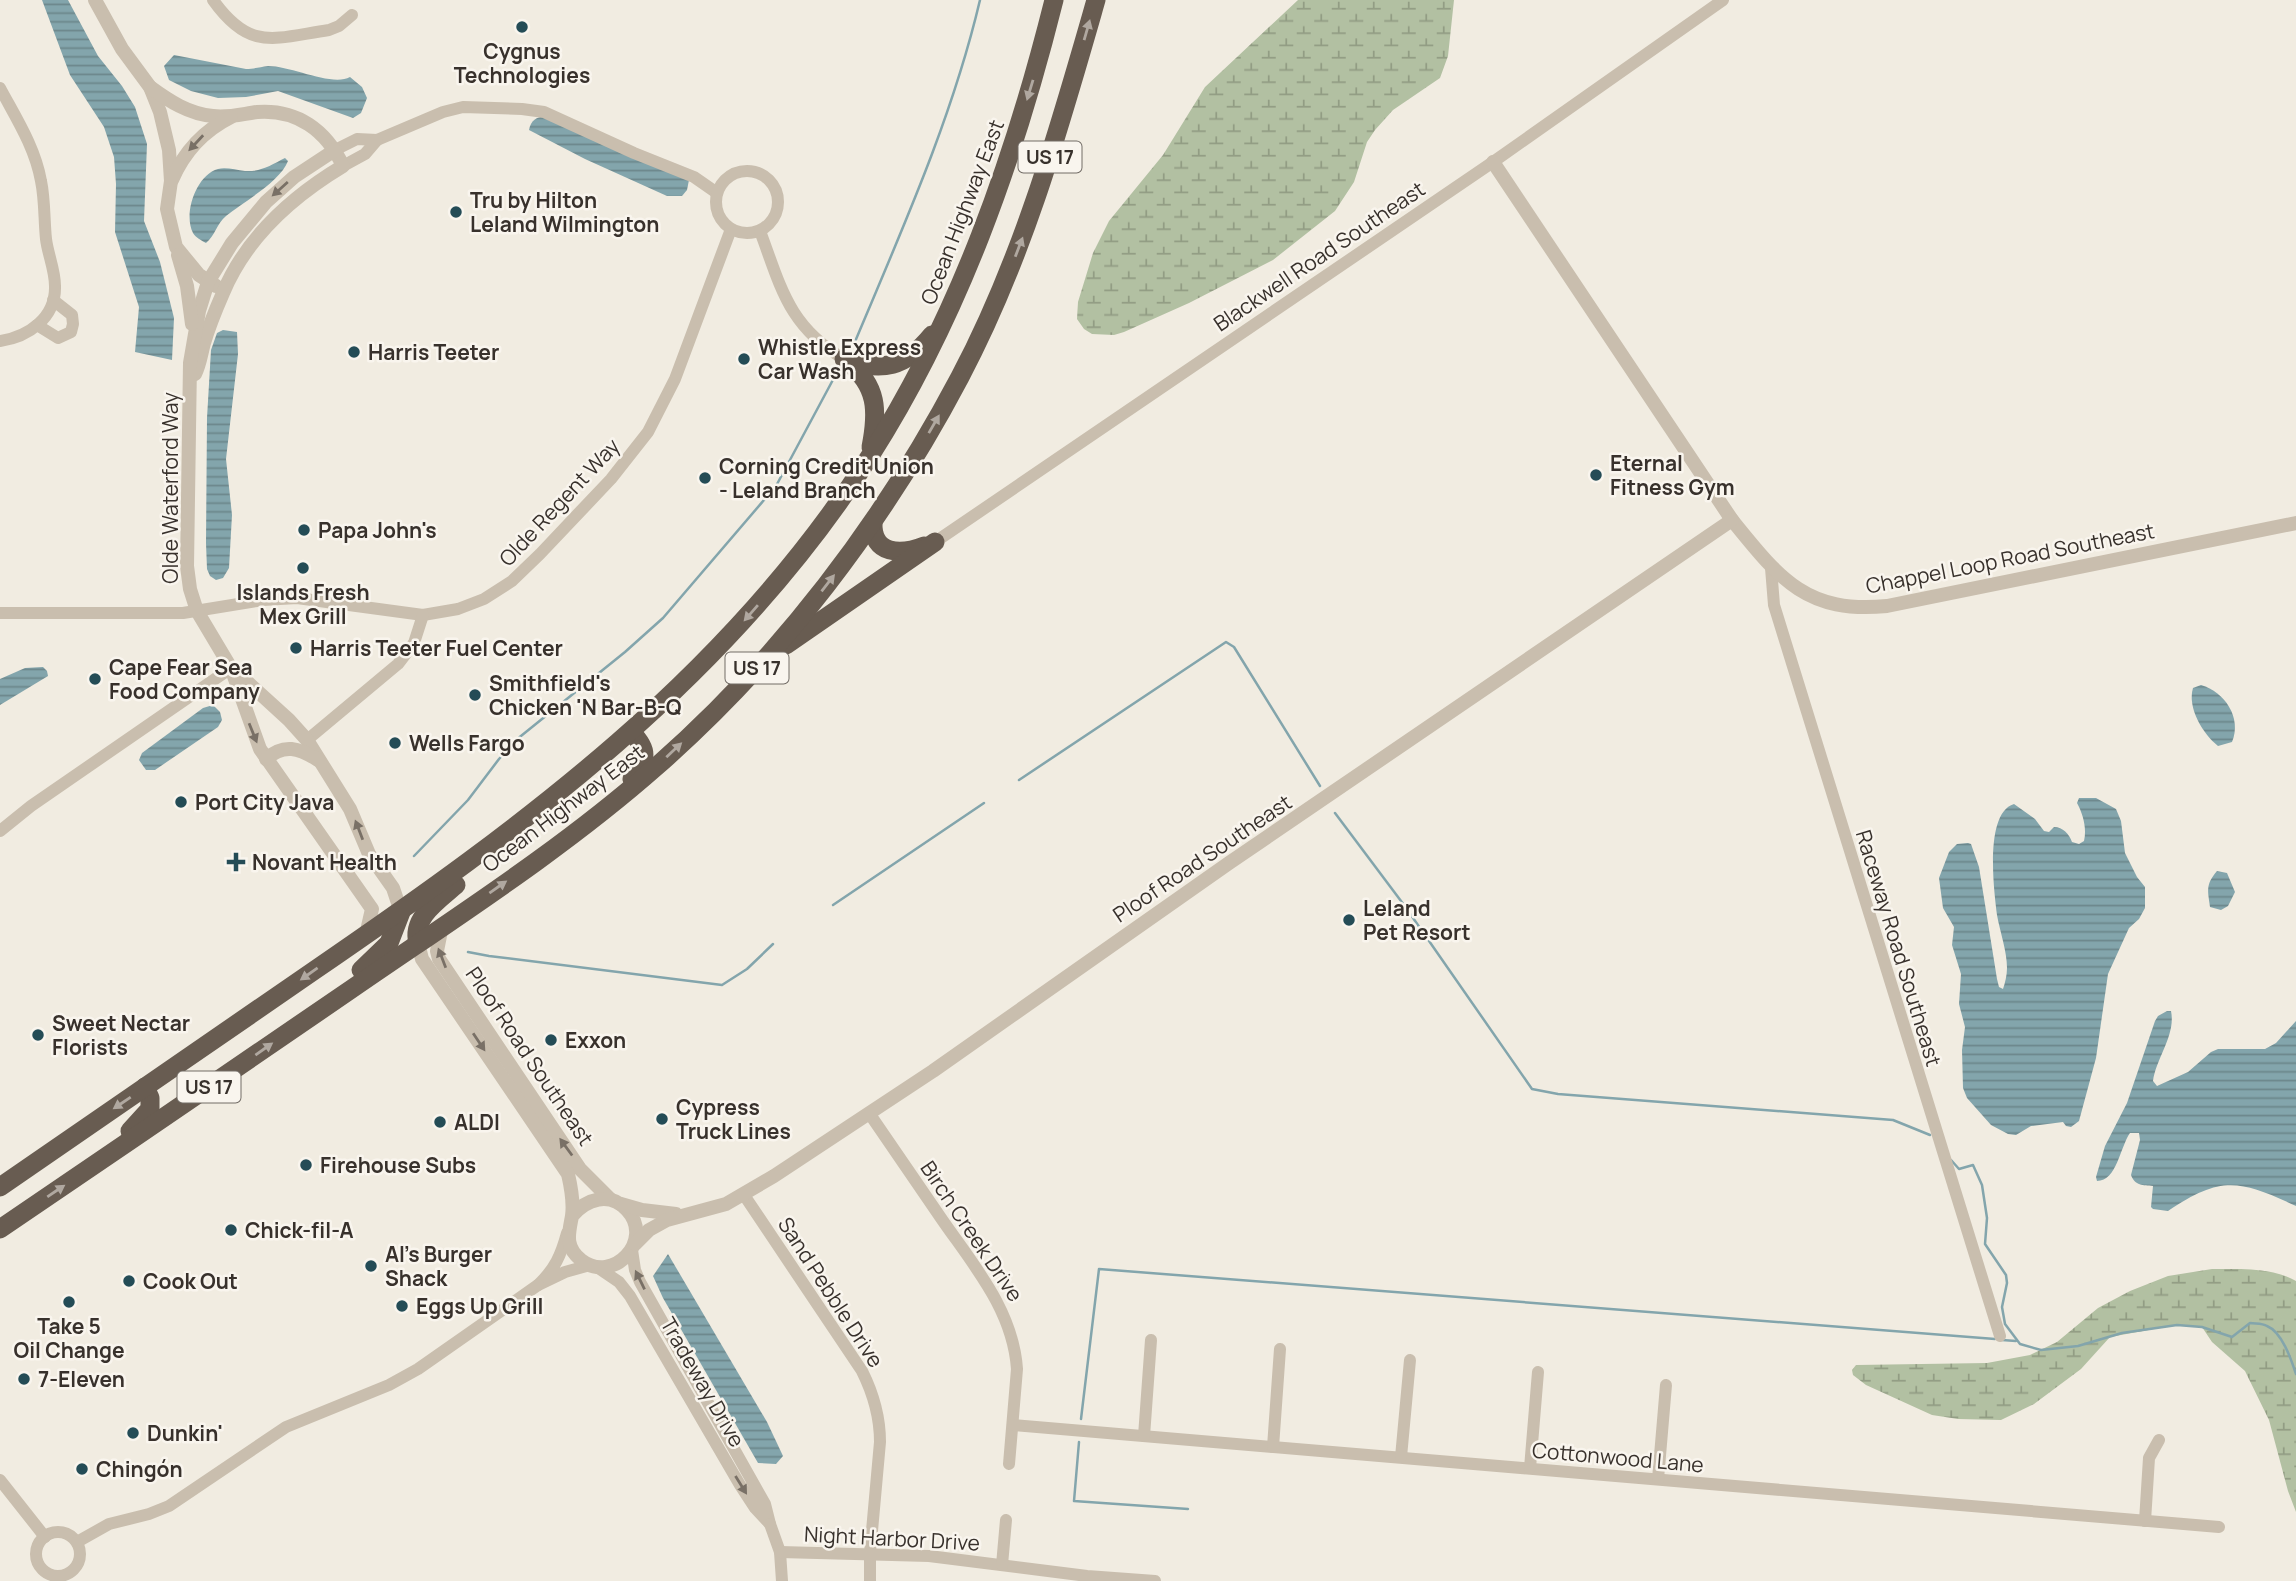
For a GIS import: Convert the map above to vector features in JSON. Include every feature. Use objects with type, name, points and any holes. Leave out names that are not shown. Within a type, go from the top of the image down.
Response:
[{"type":"highway","name":"Ocean Highway East","points":[[0,1186],[401,912],[529,818],[684,685],[743,623],[824,521],[869,457],[922,368],[987,222],[1035,72],[1054,0]]},
{"type":"highway","name":"Ocean Highway East","points":[[0,1230],[538,859],[622,795],[681,744],[759,665],[808,608],[873,523],[942,411],[998,297],[1042,184],[1096,0]]},
{"type":"highway","points":[[844,359],[872,368],[887,367],[902,361],[928,340],[946,318]]},
{"type":"highway","points":[[844,359],[857,369],[874,396],[875,416],[869,457]]},
{"type":"highway","points":[[873,523],[875,540],[885,549],[906,551],[935,542]]},
{"type":"highway","points":[[759,665],[935,542]]},
{"type":"highway","points":[[622,795],[644,760],[641,741],[631,732]]},
{"type":"highway","points":[[418,943],[417,927],[424,914],[529,818]]},
{"type":"highway","points":[[292,1030],[383,950],[395,930],[401,912]]},
{"type":"highway","points":[[185,1103],[178,1093],[176,1080],[213,1041]]},
{"type":"highway","points":[[94,1166],[150,1109],[150,1098],[145,1087]]},
{"type":"street","points":[[95,0],[122,49],[150,87],[166,131],[171,181],[167,209],[187,286],[193,344]]},
{"type":"street","points":[[213,0],[236,27],[261,38],[329,30],[339,26],[352,15]]},
{"type":"street","name":"Blackwell Road Southeast","points":[[935,542],[1493,162],[1723,0]]},
{"type":"street","points":[[150,87],[185,109],[211,116],[232,117],[263,112],[291,116],[318,129],[335,150],[342,166]]},
{"type":"street","points":[[0,88],[31,148],[39,172],[55,285],[53,300],[45,317],[19,337],[0,341]]},
{"type":"street","points":[[377,140],[443,112],[463,107],[544,111],[634,153],[694,177],[717,193]]},
{"type":"street","points":[[171,181],[197,140],[232,117]]},
{"type":"street","name":"Olde Waterford Way","points":[[366,935],[372,909],[265,759],[248,721],[232,668],[197,611],[187,566],[192,382],[190,363],[208,282],[232,243],[260,208],[294,177],[357,139],[377,140]]},
{"type":"street","name":"Olde Waterford Way","points":[[192,382],[223,290],[238,264],[271,222],[302,193],[365,154],[377,140]]},
{"type":"street","name":"Chappel Loop Road Southeast","points":[[1493,162],[1732,520],[1771,568],[1785,581],[1805,593],[1827,602],[1864,608],[1887,606],[2296,523]]},
{"type":"street","points":[[747,171],[758,173],[768,179],[775,188],[778,205],[775,216],[760,231],[741,233],[731,229],[718,215],[717,193],[724,181],[733,174],[747,171]]},
{"type":"street","name":"Olde Regent Way","points":[[0,613],[197,611],[263,600],[297,598],[424,615],[470,605],[484,599],[512,581],[572,521],[632,454],[658,415],[675,379],[731,229]]},
{"type":"street","points":[[760,231],[783,292],[797,319],[817,341],[844,359]]},
{"type":"street","points":[[176,247],[199,275],[223,290]]},
{"type":"street","points":[[37,325],[58,338],[71,332],[72,315],[53,300]]},
{"type":"street","name":"Ploof Road Southeast","points":[[633,1247],[649,1230],[667,1220],[726,1205],[744,1195],[869,1113],[1732,520]]},
{"type":"street","name":"Raceway Road Southeast","points":[[1771,568],[1774,605],[2000,1336]]},
{"type":"street","points":[[307,740],[398,664],[414,643],[424,615]]},
{"type":"street","points":[[0,831],[31,806],[232,668]]},
{"type":"street","name":"Olde Waterford Way","points":[[232,668],[307,740],[350,809],[369,854],[393,888],[401,912]]},
{"type":"street","points":[[265,759],[274,751],[287,748],[320,761]]},
{"type":"street","name":"Ploof Road Southeast","points":[[442,926],[438,946],[439,960],[580,1169],[615,1202],[667,1214],[688,1214]]},
{"type":"street","name":"Ploof Road Southeast","points":[[418,943],[422,959],[563,1165],[571,1188],[570,1221]]},
{"type":"street","name":"Birch Creek Drive","points":[[869,1113],[1007,1319],[1017,1369],[1009,1464]]},
{"type":"street","name":"Sand Pebble Drive","points":[[744,1195],[862,1371],[872,1392],[880,1442],[870,1581]]},
{"type":"street","points":[[77,1542],[108,1524],[169,1506],[286,1427],[399,1380],[552,1272],[562,1251],[570,1221],[588,1202],[599,1199],[615,1202],[629,1211],[635,1222],[633,1247],[617,1264],[565,1272],[538,1284]]},
{"type":"street","points":[[570,1221],[570,1245],[582,1260],[593,1266]]},
{"type":"street","name":"Tradeway Drive","points":[[633,1247],[635,1270],[640,1282],[765,1504],[780,1552],[782,1581]]},
{"type":"street","name":"Tradeway Drive","points":[[593,1266],[619,1282],[630,1296],[740,1485],[755,1508],[770,1524]]},
{"type":"street","points":[[1144,1436],[1151,1340]]},
{"type":"street","points":[[1273,1447],[1280,1349]]},
{"type":"street","points":[[1401,1457],[1410,1360]]},
{"type":"street","points":[[1530,1468],[1538,1372]]},
{"type":"street","points":[[1658,1479],[1667,1384]]},
{"type":"street","name":"Cottonwood Lane","points":[[1013,1426],[2219,1527]]},
{"type":"street","points":[[2145,1521],[2149,1458],[2159,1440]]},
{"type":"street","points":[[0,1480],[44,1537]]},
{"type":"street","points":[[2005,1509],[2007,1495]]},
{"type":"street","name":"Night Harbor Drive","points":[[1002,1565],[1006,1520]]},
{"type":"street","points":[[58,1532],[72,1536],[77,1542],[80,1560],[70,1577],[50,1574],[40,1567],[37,1548],[44,1537],[58,1532]]},
{"type":"street","name":"Night Harbor Drive","points":[[780,1552],[929,1556],[1155,1581]]},
{"type":"green space","points":[[1298,0],[1454,0],[1448,56],[1440,78],[1393,110],[1367,142],[1354,182],[1335,211],[1273,260],[1189,303],[1124,332],[1114,335],[1092,334],[1084,329],[1077,319],[1078,302],[1093,253],[1109,221],[1163,155],[1205,87]]},
{"type":"green space","points":[[2212,1269],[2266,1271],[2296,1281],[2296,1512],[2269,1420],[2245,1371],[2212,1342],[2202,1327],[2176,1325],[2110,1337],[2081,1369],[2034,1404],[2001,1420],[1958,1419],[1932,1415],[1866,1385],[1853,1375],[1852,1370],[1856,1365],[1987,1363],[2030,1355],[2057,1342],[2098,1308],[2130,1291],[2168,1276]]},
{"type":"water","points":[[42,0],[68,0],[98,56],[135,107],[147,144],[144,221],[160,262],[174,318],[172,360],[135,352],[139,307],[115,232],[114,157],[104,127],[70,75]]},
{"type":"water","points":[[174,55],[246,69],[278,67],[333,80],[350,77],[362,87],[367,98],[361,113],[353,118],[278,91],[246,97],[218,98],[191,91],[169,80],[164,66]]},
{"type":"water","points":[[546,116],[689,180],[687,190],[682,196],[667,196],[529,130],[534,120]]},
{"type":"water","points":[[285,158],[288,161],[284,169],[226,216],[206,243],[194,235],[190,225],[191,206],[198,187],[210,173],[221,168],[245,171],[266,168]]},
{"type":"water","points":[[223,330],[237,332],[238,354],[226,459],[232,515],[229,568],[223,578],[216,580],[210,576],[207,569],[207,418],[211,350],[217,333]]},
{"type":"water","points":[[43,667],[48,676],[0,705],[0,679],[25,668]]},
{"type":"water","points":[[2201,685],[2217,693],[2229,707],[2235,724],[2232,742],[2218,746],[2198,720],[2192,696],[2193,688]]},
{"type":"water","points":[[213,705],[220,712],[222,720],[218,727],[155,770],[146,770],[139,760],[142,753],[203,708]]},
{"type":"water","points":[[2079,798],[2096,798],[2116,809],[2121,821],[2125,853],[2145,887],[2145,908],[2139,919],[2129,928],[2108,974],[2096,1058],[2079,1121],[2071,1127],[2063,1122],[2031,1126],[2016,1135],[2008,1134],[1991,1125],[1967,1098],[1963,1088],[1962,1050],[1965,1027],[1959,1004],[1961,974],[1952,945],[1954,927],[1943,908],[1939,878],[1949,852],[1957,844],[1971,844],[1979,867],[1997,979],[1999,987],[2003,989],[2007,962],[1997,915],[1993,872],[1998,822],[2005,810],[2014,804],[2035,819],[2044,831],[2060,828],[2072,842],[2079,844],[2084,841],[2085,831],[2083,816],[2077,803]]},
{"type":"water","points":[[2217,871],[2227,873],[2235,892],[2228,906],[2221,910],[2210,907],[2208,888]]},
{"type":"water","points":[[2167,1011],[2171,1011],[2171,1029],[2155,1072],[2153,1081],[2157,1086],[2188,1072],[2218,1049],[2265,1049],[2276,1043],[2296,1021],[2296,1206],[2260,1191],[2231,1185],[2202,1191],[2168,1211],[2153,1209],[2153,1186],[2137,1183],[2131,1175],[2140,1140],[2139,1133],[2130,1133],[2114,1170],[2104,1180],[2097,1181],[2105,1146],[2127,1103],[2155,1021]]},
{"type":"water","points":[[668,1254],[767,1422],[783,1456],[776,1464],[758,1463],[663,1298],[653,1276]]},
{"type":"waterway","points":[[854,344],[940,132],[980,0]]},
{"type":"waterway","points":[[414,856],[468,800],[516,740],[663,618],[776,486],[835,376]]},
{"type":"waterway","points":[[1019,780],[1226,642],[1234,647],[1320,786]]},
{"type":"waterway","points":[[833,905],[984,803]]},
{"type":"waterway","points":[[1335,813],[1404,905],[1532,1089],[1558,1094],[1893,1120],[1930,1135]]},
{"type":"waterway","points":[[468,952],[722,985],[747,969],[773,944]]},
{"type":"waterway","points":[[1951,1160],[1959,1169],[1973,1165],[1982,1185],[1987,1218],[1985,1244],[2006,1275],[2002,1307],[2005,1324],[2020,1344],[2041,1350],[2078,1346],[2122,1333],[2177,1325],[2202,1327],[2232,1337],[2250,1323],[2267,1326],[2277,1334],[2296,1374]]},
{"type":"waterway","points":[[1081,1419],[1099,1269],[1995,1339]]},
{"type":"waterway","points":[[2002,1340],[2016,1341]]},
{"type":"waterway","points":[[1079,1442],[1074,1501],[1188,1509]]},
{"type":"place","name":"Cygnus Technologies","points":[[522,27]]},
{"type":"place","name":"Tru by Hilton Leland Wilmington","points":[[456,212]]},
{"type":"place","name":"Harris Teeter","points":[[354,352]]},
{"type":"place","name":"Whistle Express Car Wash","points":[[744,359]]},
{"type":"place","name":"Eternal Fitness Gym","points":[[1596,475]]},
{"type":"place","name":"Corning Credit Union - Leland Branch","points":[[705,478]]},
{"type":"place","name":"Papa John's","points":[[304,530]]},
{"type":"place","name":"Islands Fresh Mex Grill","points":[[303,568]]},
{"type":"place","name":"Harris Teeter Fuel Center","points":[[296,648]]},
{"type":"place","name":"Cape Fear Sea Food Company","points":[[95,679]]},
{"type":"place","name":"Smithfield's Chicken 'N Bar-B-Q","points":[[475,695]]},
{"type":"place","name":"Wells Fargo","points":[[395,743]]},
{"type":"place","name":"Port City Java","points":[[181,802]]},
{"type":"place","name":"Novant Health","points":[[236,862]]},
{"type":"place","name":"Leland Pet Resort","points":[[1349,920]]},
{"type":"place","name":"Sweet Nectar Florists","points":[[38,1035]]},
{"type":"place","name":"Exxon","points":[[551,1040]]},
{"type":"place","name":"Cypress Truck Lines","points":[[662,1119]]},
{"type":"place","name":"ALDI","points":[[440,1122]]},
{"type":"place","name":"Firehouse Subs","points":[[306,1165]]},
{"type":"place","name":"Chick-fil-A","points":[[231,1230]]},
{"type":"place","name":"Al's Burger Shack","points":[[371,1266]]},
{"type":"place","name":"Cook Out","points":[[129,1281]]},
{"type":"place","name":"Take 5 Oil Change","points":[[69,1302]]},
{"type":"place","name":"Eggs Up Grill","points":[[402,1306]]},
{"type":"place","name":"7-Eleven","points":[[24,1379]]},
{"type":"place","name":"Dunkin'","points":[[133,1433]]},
{"type":"place","name":"Chingón","points":[[82,1469]]}]
